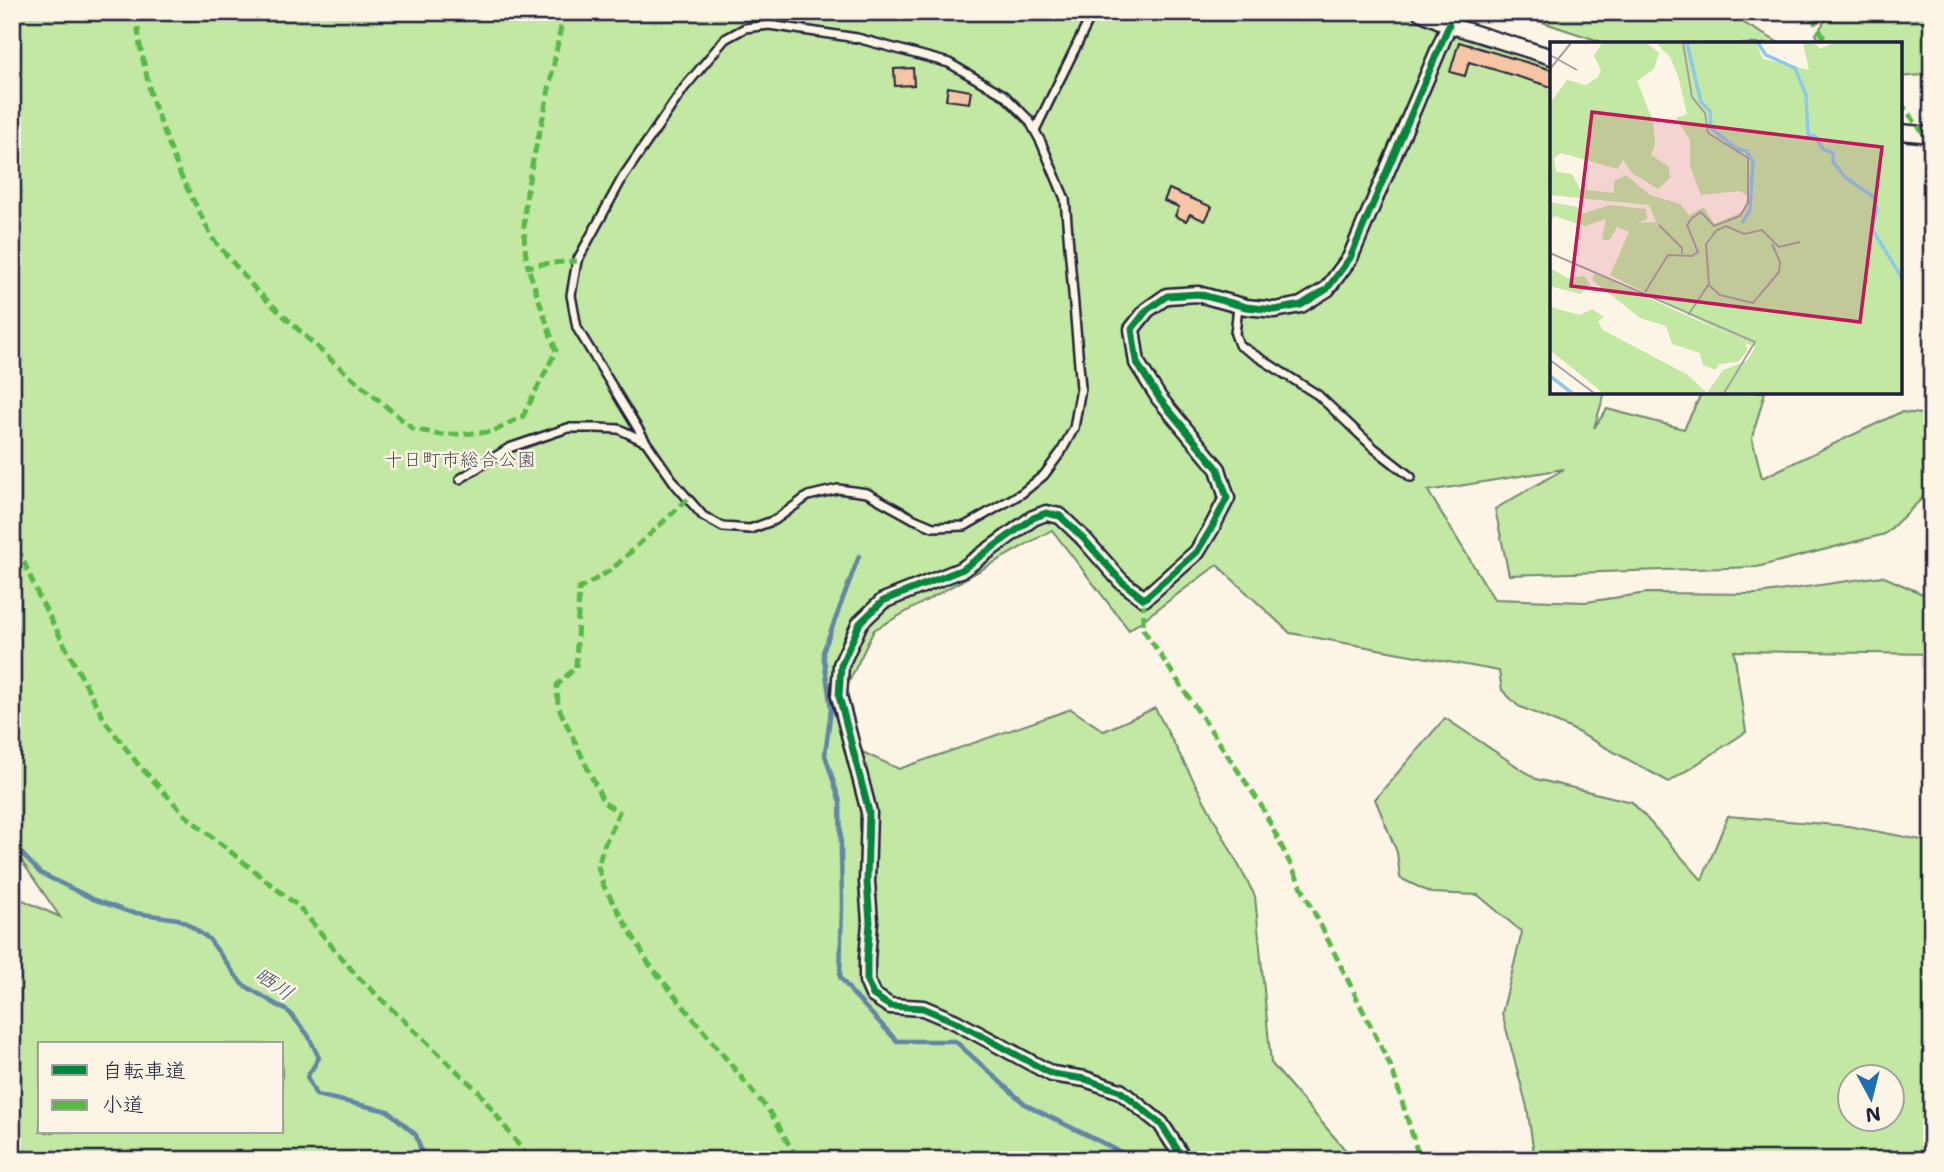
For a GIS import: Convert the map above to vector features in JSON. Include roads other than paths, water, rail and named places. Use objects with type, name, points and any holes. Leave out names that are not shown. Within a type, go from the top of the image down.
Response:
[{"type":"street","points":[[1420,12],[1449,25],[1550,56]]},
{"type":"street","points":[[1180,1160],[1179,1152],[1161,1124],[1120,1091],[1085,1079],[1052,1074],[956,1022],[923,1008],[890,1006],[873,995],[867,981],[870,922],[867,882],[869,812],[839,695],[841,665],[860,623],[883,601],[963,569],[1032,518],[1045,513],[1060,516],[1121,581],[1144,599],[1197,552],[1227,498],[1218,469],[1159,398],[1137,363],[1132,329],[1147,310],[1167,296],[1198,294],[1238,305],[1275,310],[1301,305],[1327,289],[1350,258],[1449,25]]},
{"type":"street","points":[[1902,132],[1932,135]]},
{"type":"lane","points":[[1035,130],[1093,12]]},
{"type":"lane","points":[[769,25],[857,38],[949,63],[1004,95],[1029,120],[1065,199],[1081,388],[1074,428],[1061,452],[1044,474],[1021,493],[965,526],[933,527],[867,493],[838,489],[808,495],[775,520],[750,529],[723,527],[703,516],[676,485],[646,442],[578,328],[571,295],[577,261],[623,177],[684,88],[725,38],[744,28],[769,25]]},
{"type":"lane","points":[[1238,305],[1235,334],[1239,345],[1318,395],[1374,448],[1411,477]]},
{"type":"lane","points":[[460,479],[509,447],[568,428],[619,429],[646,442]]},
{"type":"waterway","points":[[859,556],[823,652],[831,709],[825,755],[840,802],[840,977],[897,1041],[955,1041],[1026,1105],[1137,1160]]},
{"type":"waterway","name":"晒川","points":[[12,843],[40,873],[93,899],[129,912],[178,919],[209,939],[242,984],[289,1012],[308,1035],[319,1058],[307,1077],[316,1095],[388,1111],[416,1135],[424,1160]]},
{"type":"park label","name":"十日町市総合公園","points":[[460,459]]}]
